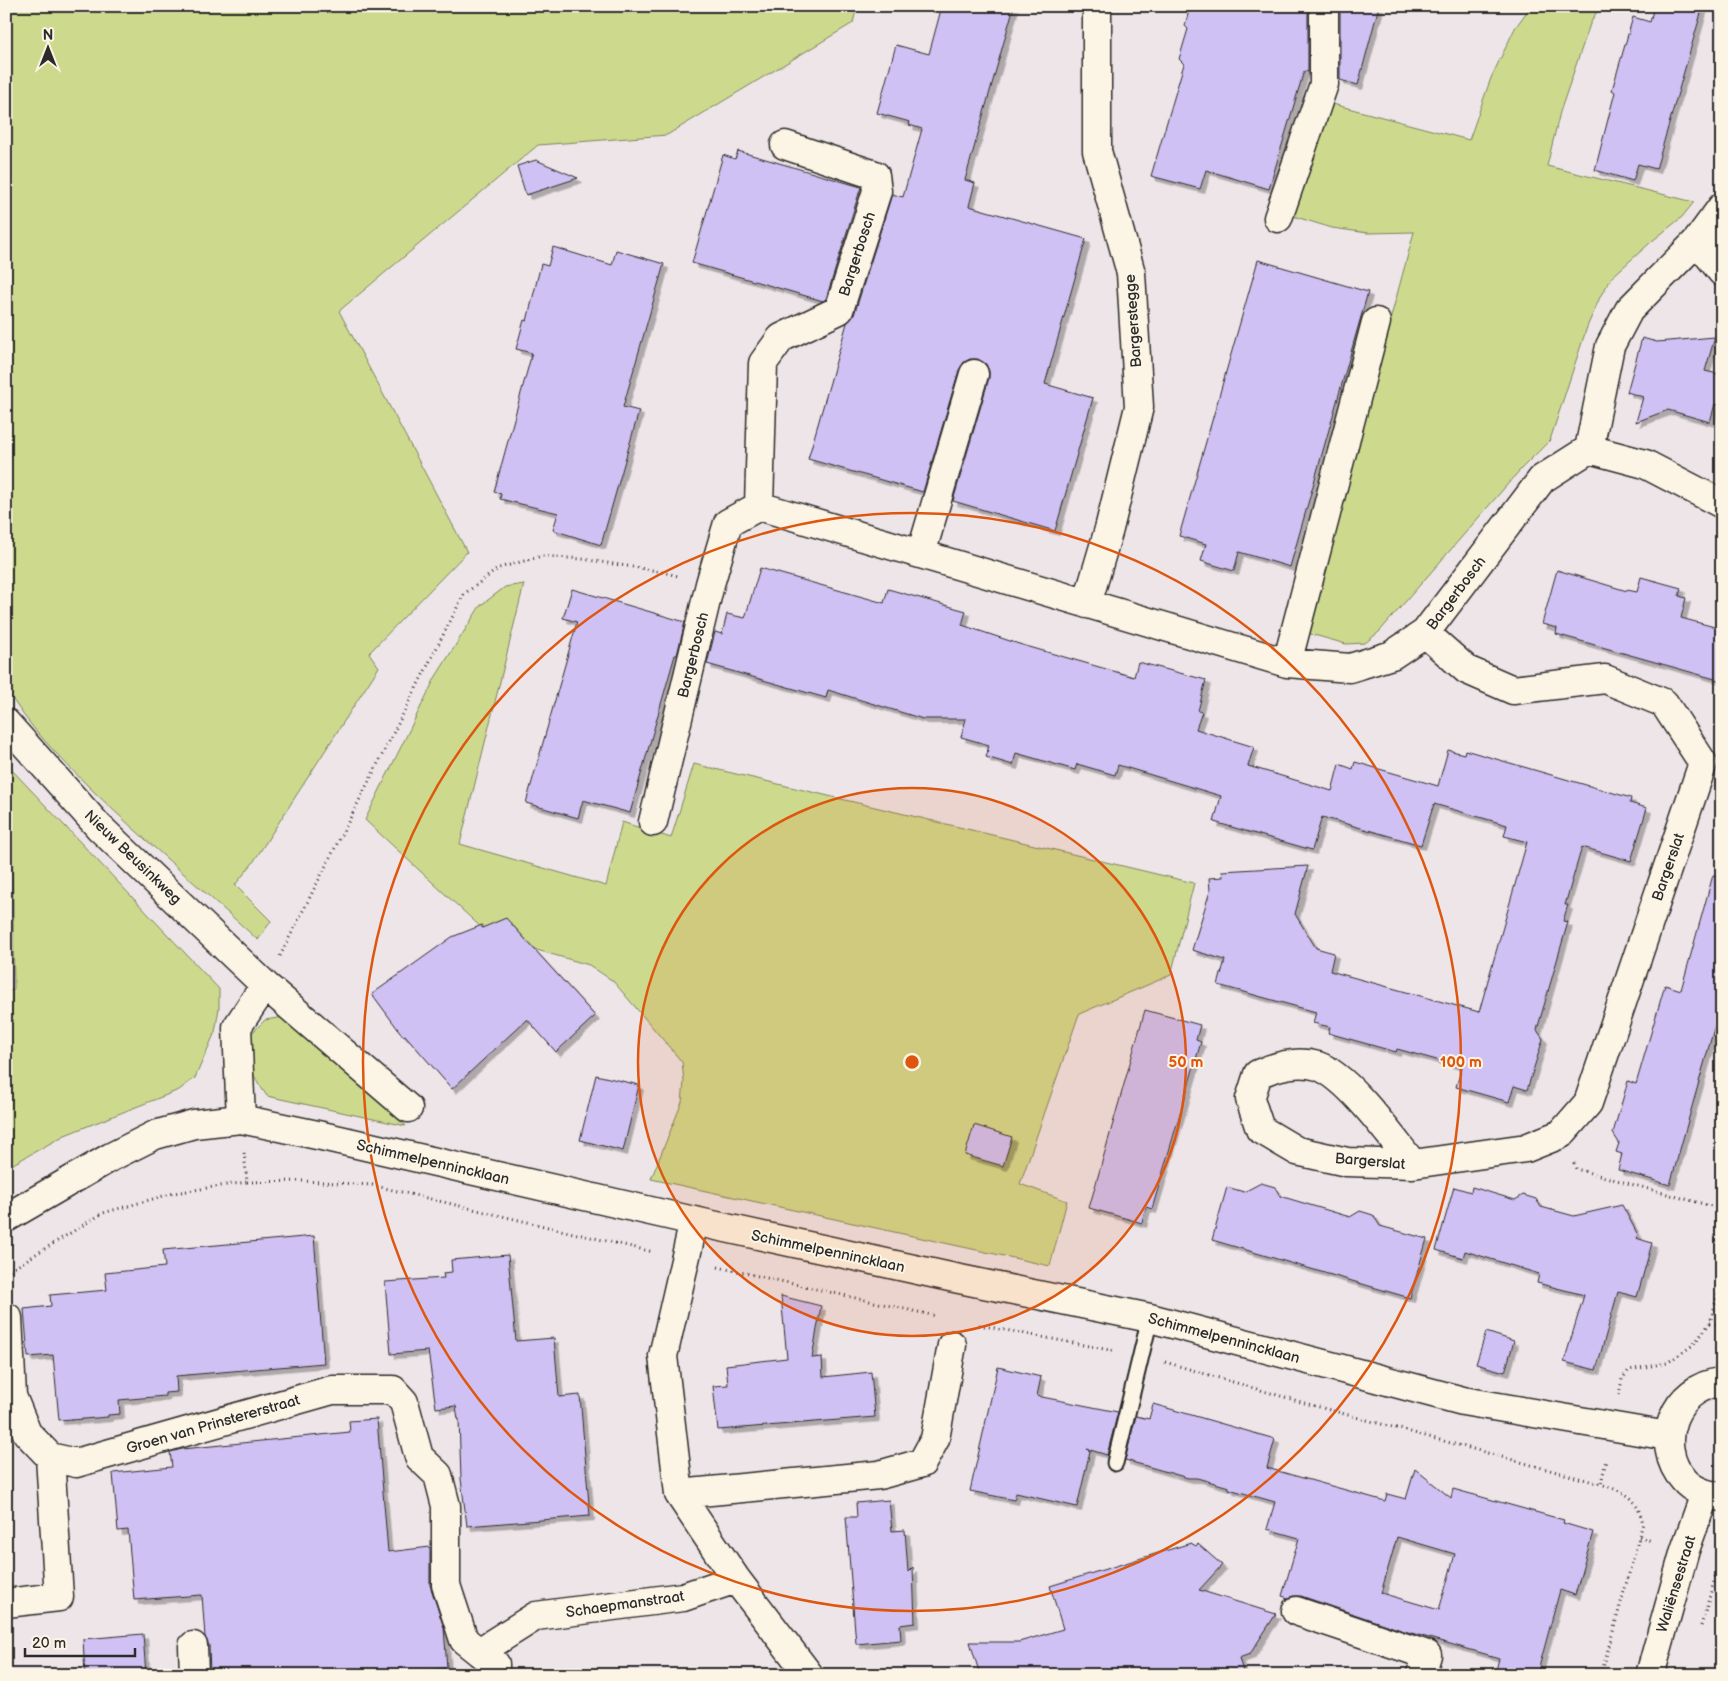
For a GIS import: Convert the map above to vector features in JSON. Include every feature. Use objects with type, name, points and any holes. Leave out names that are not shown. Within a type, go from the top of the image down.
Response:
[{"type":"street","name":"Bargerstegge","points":[[1087,604],[1109,529],[1139,407],[1131,273],[1098,151],[1098,6]]},
{"type":"street","points":[[1278,218],[1324,84],[1324,6]]},
{"type":"street","name":"Bargerbosch","points":[[759,506],[763,363],[781,338],[839,310],[877,191],[875,175],[785,145]]},
{"type":"street","points":[[1722,207],[1697,241],[1629,310],[1610,346],[1588,449],[1645,464],[1722,504]]},
{"type":"street","points":[[1697,241],[1722,272]]},
{"type":"street","points":[[1287,663],[1376,322]]},
{"type":"street","points":[[921,554],[974,374]]},
{"type":"street","name":"Bargerbosch","points":[[653,822],[710,584],[728,523],[759,506],[1287,663],[1350,668],[1392,655],[1425,633],[1542,479],[1588,449]]},
{"type":"street","name":"Bargerslat","points":[[1413,1164],[1356,1095],[1337,1076],[1317,1066],[1297,1064],[1276,1066],[1258,1074],[1250,1099],[1260,1129],[1297,1151],[1347,1162],[1413,1164],[1526,1148],[1561,1134],[1588,1103],[1703,763],[1664,703],[1605,679],[1513,690],[1467,670],[1425,633]]},
{"type":"street","name":"Nieuw Beusinkweg","points":[[6,723],[99,827],[265,985],[408,1108]]},
{"type":"street","points":[[241,1120],[237,1027],[265,985]]},
{"type":"street","name":"Schimmelpennincklaan","points":[[6,1218],[110,1157],[155,1135],[194,1124],[241,1120],[322,1136],[940,1275],[1150,1318],[1463,1401],[1668,1436]]},
{"type":"street","points":[[694,1221],[663,1356],[679,1494],[736,1579],[808,1675]]},
{"type":"street","points":[[6,1603],[59,1597],[50,1457],[27,1432],[12,1396],[8,1318]]},
{"type":"street","points":[[679,1494],[878,1475],[922,1463],[935,1439],[952,1345]]},
{"type":"street","points":[[1713,1496],[1684,1481],[1671,1460],[1668,1436],[1673,1416],[1684,1400],[1700,1387],[1722,1382]]},
{"type":"street","name":"Groen van Prinstererstraat","points":[[50,1457],[76,1463],[332,1390],[393,1390],[404,1402],[419,1457],[438,1475],[446,1506],[446,1585],[464,1640],[480,1652]]},
{"type":"street","name":"Waliënsestraat","points":[[1650,1675],[1685,1550],[1713,1496]]},
{"type":"street","name":"Schaepmanstraat","points":[[480,1652],[536,1616],[683,1597],[736,1579]]},
{"type":"street","points":[[1296,1611],[1427,1655],[1421,1675]]},
{"type":"street","points":[[193,1646],[194,1675]]},
{"type":"street","points":[[480,1652],[494,1664],[495,1675]]},
{"type":"lane","points":[[1115,1463],[1150,1318]]},
{"type":"path","points":[[265,985],[464,594],[499,568],[542,556],[582,559],[658,571],[710,584]]},
{"type":"path","points":[[241,1120],[247,1182]]},
{"type":"path","points":[[1561,1134],[1576,1169],[1722,1209]]},
{"type":"path","points":[[6,1273],[103,1214],[174,1193],[247,1182],[304,1181],[372,1185],[936,1316]]},
{"type":"path","points":[[1710,1323],[1722,1325]]},
{"type":"path","points":[[975,1324],[1140,1356],[1601,1484]]},
{"type":"path","points":[[1601,1675],[1639,1537]]},
{"type":"path","points":[[1700,1627],[1720,1561]]},
{"type":"green space","points":[[6,6],[857,6],[853,23],[667,135],[538,145],[339,311],[467,552],[369,653],[379,667],[252,864],[235,885],[271,921],[258,940],[89,787],[34,728],[6,688]]},
{"type":"green space","points":[[1531,6],[1600,6],[1590,24],[1560,112],[1547,166],[1694,202],[1682,217],[1612,277],[1601,295],[1587,327],[1550,440],[1520,470],[1379,632],[1365,643],[1346,644],[1300,631],[1368,402],[1414,232],[1368,233],[1332,228],[1293,216],[1329,103],[1469,140],[1491,78],[1515,28]]},
{"type":"green space","points":[[524,584],[460,844],[606,886],[622,822],[671,838],[694,764],[1194,883],[1171,975],[1079,1014],[1020,1184],[1067,1201],[1050,1266],[651,1179],[682,1102],[684,1082],[682,1062],[613,981],[589,965],[530,948],[485,931],[365,820],[435,678],[480,606],[505,587]]},
{"type":"green space","points":[[11,769],[219,989],[219,1008],[215,1032],[195,1078],[179,1090],[65,1135],[6,1168],[6,991],[14,990]]},
{"type":"green space","points":[[291,1016],[303,1025],[406,1126],[267,1096],[253,1074],[251,1067],[249,1053],[250,1035],[265,1020]]},
{"type":"building","points":[[942,6],[1014,6],[965,180],[975,183],[969,206],[1086,239],[1045,384],[1093,398],[1055,531],[953,501],[989,378],[986,364],[978,359],[970,359],[964,362],[959,370],[923,492],[808,459],[847,323],[854,315],[892,194],[903,197],[922,129],[909,125],[910,122],[877,113],[896,45],[929,54]]},
{"type":"building","points":[[1190,6],[1308,6],[1308,72],[1304,71],[1269,189],[1206,170],[1200,189],[1151,176],[1184,64],[1179,59],[1188,29],[1185,26]]},
{"type":"building","points":[[1340,6],[1379,6],[1358,85],[1340,80]]},
{"type":"building","points":[[1654,6],[1703,6],[1656,169],[1638,164],[1633,181],[1595,170],[1615,92],[1612,90],[1633,17],[1650,22]]},
{"type":"building","points":[[738,151],[861,187],[826,299],[823,301],[692,263],[723,155],[735,159]]},
{"type":"building","points":[[536,160],[578,178],[526,195],[517,166]]},
{"type":"building","points":[[553,247],[612,265],[616,250],[664,264],[623,407],[639,411],[601,545],[553,530],[558,513],[500,499],[501,494],[494,492],[532,353],[516,349],[524,320],[527,321],[541,264],[548,266]]},
{"type":"building","points":[[1258,260],[1368,292],[1290,567],[1239,552],[1234,571],[1201,561],[1206,544],[1179,536]]},
{"type":"building","points":[[1715,337],[1705,371],[1722,375],[1722,406],[1715,404],[1710,422],[1668,410],[1636,422],[1643,397],[1627,392],[1642,338],[1657,342]]},
{"type":"building","points":[[760,568],[884,603],[888,589],[966,611],[962,625],[1019,644],[1134,677],[1138,662],[1206,680],[1198,711],[1202,712],[1196,729],[1254,747],[1248,766],[1332,791],[1339,764],[1353,769],[1355,762],[1438,786],[1448,750],[1464,754],[1465,750],[1631,798],[1630,803],[1647,808],[1631,861],[1582,847],[1565,905],[1568,905],[1563,921],[1568,922],[1537,1030],[1543,1039],[1527,1090],[1514,1086],[1509,1102],[1456,1087],[1462,1067],[1397,1049],[1396,1052],[1328,1033],[1330,1027],[1313,1023],[1316,1012],[1218,985],[1225,960],[1192,950],[1210,891],[1209,878],[1223,877],[1222,871],[1308,866],[1295,914],[1316,948],[1334,953],[1330,971],[1479,1012],[1527,842],[1504,836],[1507,825],[1434,804],[1421,845],[1322,817],[1312,850],[1214,822],[1221,796],[1118,765],[1115,775],[1077,764],[1075,770],[1016,753],[1013,765],[986,757],[989,745],[961,737],[966,719],[923,719],[828,690],[826,698],[707,664],[715,632],[722,634],[727,614],[745,618]]},
{"type":"building","points":[[1557,570],[1627,591],[1637,592],[1641,577],[1681,588],[1679,596],[1686,598],[1681,618],[1722,629],[1722,681],[1556,634],[1557,628],[1542,624]]},
{"type":"building","points":[[572,589],[685,622],[630,813],[583,800],[578,818],[526,803],[577,622],[563,618]]},
{"type":"building","points":[[1713,875],[1722,876],[1722,1000],[1670,1185],[1618,1170],[1622,1154],[1616,1152],[1619,1143],[1613,1133],[1628,1081],[1636,1084],[1665,985],[1681,990]]},
{"type":"building","points":[[506,918],[595,1016],[556,1052],[527,1019],[452,1089],[405,1035],[403,1036],[372,994],[452,937]]},
{"type":"building","points":[[1145,1010],[1200,1025],[1196,1040],[1201,1042],[1152,1209],[1146,1207],[1142,1223],[1089,1208]]},
{"type":"building","points":[[596,1075],[639,1085],[623,1151],[580,1140]]},
{"type":"building","points":[[974,1125],[1012,1137],[1003,1166],[965,1155]]},
{"type":"building","points":[[1261,1183],[1275,1187],[1280,1196],[1350,1217],[1360,1211],[1373,1215],[1380,1226],[1427,1239],[1410,1298],[1212,1240],[1227,1187],[1244,1192]]},
{"type":"building","points":[[1454,1187],[1471,1192],[1472,1187],[1515,1200],[1523,1195],[1536,1199],[1541,1207],[1574,1216],[1622,1205],[1638,1235],[1636,1238],[1652,1243],[1637,1297],[1618,1292],[1596,1370],[1564,1362],[1584,1295],[1537,1283],[1539,1274],[1465,1251],[1463,1258],[1436,1250]]},
{"type":"building","points":[[314,1236],[324,1363],[176,1376],[177,1392],[165,1393],[165,1396],[119,1400],[120,1414],[108,1415],[108,1417],[59,1420],[53,1355],[28,1357],[24,1309],[51,1306],[50,1295],[107,1290],[105,1273],[165,1267],[163,1250]]},
{"type":"building","points":[[508,1255],[516,1341],[554,1338],[559,1397],[580,1395],[590,1516],[467,1526],[461,1479],[459,1419],[456,1406],[436,1408],[428,1351],[391,1354],[385,1282],[444,1278],[443,1273],[452,1272],[451,1260]]},
{"type":"building","points":[[781,1296],[821,1306],[812,1358],[822,1357],[823,1377],[871,1372],[875,1417],[718,1430],[713,1386],[728,1385],[726,1365],[787,1358]]},
{"type":"building","points":[[1486,1332],[1514,1341],[1505,1372],[1476,1364]]},
{"type":"building","points":[[998,1367],[1041,1377],[1037,1396],[1118,1412],[1107,1455],[1087,1449],[1090,1451],[1077,1507],[1016,1493],[1014,1500],[970,1491]]},
{"type":"building","points":[[1153,1404],[1275,1439],[1267,1468],[1385,1501],[1387,1494],[1406,1499],[1415,1469],[1451,1498],[1453,1489],[1564,1520],[1563,1523],[1593,1532],[1575,1595],[1560,1590],[1537,1675],[1495,1675],[1499,1658],[1401,1630],[1301,1596],[1288,1598],[1282,1596],[1299,1538],[1267,1529],[1275,1502],[1197,1478],[1188,1478],[1125,1460],[1136,1416],[1149,1419]],"holes":[[[1397,1537],[1455,1554],[1439,1610],[1381,1593]]]},
{"type":"building","points":[[377,1419],[388,1552],[430,1547],[430,1585],[444,1628],[447,1668],[366,1675],[210,1675],[209,1645],[205,1637],[202,1595],[134,1600],[128,1530],[118,1531],[113,1473],[172,1467],[170,1452],[182,1449],[350,1432],[349,1421]]},
{"type":"building","points":[[889,1500],[892,1531],[905,1530],[908,1572],[913,1567],[915,1623],[900,1625],[901,1640],[856,1644],[846,1517],[857,1517],[856,1503]]},
{"type":"building","points":[[1191,1543],[1196,1546],[1198,1544],[1222,1565],[1199,1590],[1276,1614],[1250,1654],[1239,1658],[1244,1675],[980,1675],[970,1642],[1019,1642],[1063,1629],[1050,1586]]},
{"type":"building","points":[[143,1634],[146,1675],[85,1675],[83,1639]]}]
